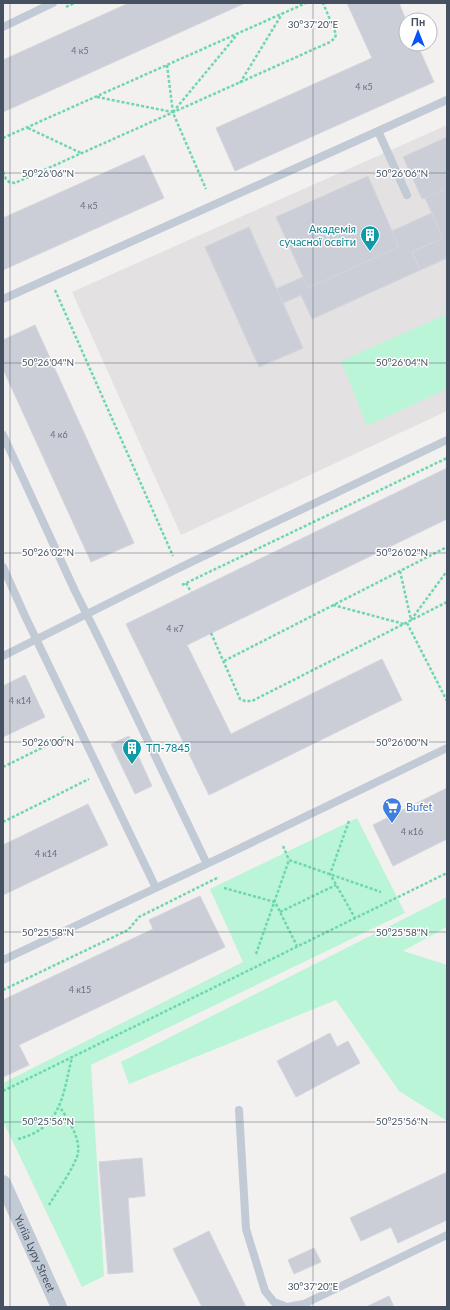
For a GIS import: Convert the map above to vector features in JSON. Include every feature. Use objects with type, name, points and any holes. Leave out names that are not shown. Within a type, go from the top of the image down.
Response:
[{"type":"street","name":"Yuriia Lypy Street","points":[[3,1183],[6,1200],[59,1307]]},
{"type":"lane","points":[[3,27],[53,3]]},
{"type":"lane","points":[[3,299],[447,100]]},
{"type":"lane","points":[[378,131],[407,194]]},
{"type":"lane","points":[[3,435],[87,615],[207,864]]},
{"type":"lane","points":[[3,656],[172,571],[447,440]]},
{"type":"lane","points":[[3,567],[156,888]]},
{"type":"lane","points":[[3,960],[207,864],[447,748]]},
{"type":"lane","points":[[239,1110],[246,1229],[265,1291],[274,1302],[287,1307],[304,1304],[447,1235]]},
{"type":"path","points":[[3,138],[306,3]]},
{"type":"path","points":[[3,172],[9,182],[15,183],[330,42],[335,38],[336,34],[323,3]]},
{"type":"path","points":[[240,83],[282,14]]},
{"type":"path","points":[[172,113],[237,34]]},
{"type":"path","points":[[167,65],[172,113],[206,189]]},
{"type":"path","points":[[96,97],[172,113]]},
{"type":"path","points":[[28,128],[81,153]]},
{"type":"path","points":[[54,288],[174,558]]},
{"type":"path","points":[[179,586],[447,458]]},
{"type":"path","points":[[224,661],[447,547]]},
{"type":"path","points":[[400,571],[411,620]]},
{"type":"path","points":[[411,620],[447,571]]},
{"type":"path","points":[[186,583],[191,592]]},
{"type":"path","points":[[211,634],[240,699],[252,701],[447,602]]},
{"type":"path","points":[[333,604],[406,623],[447,701]]},
{"type":"path","points":[[3,767],[69,735]]},
{"type":"path","points":[[3,822],[90,779]]},
{"type":"path","points":[[330,874],[349,821]]},
{"type":"path","points":[[256,954],[289,860],[283,846]]},
{"type":"path","points":[[289,860],[381,892]]},
{"type":"path","points":[[3,1091],[447,873]]},
{"type":"path","points":[[330,874],[355,918]]},
{"type":"path","points":[[3,990],[128,930],[139,917],[219,877]]},
{"type":"path","points":[[280,912],[336,884]]},
{"type":"path","points":[[224,888],[275,902],[297,946]]},
{"type":"path","points":[[18,1139],[29,1136],[41,1130],[60,1107],[72,1056]]},
{"type":"path","points":[[49,1205],[71,1169],[78,1153],[76,1138],[70,1123],[60,1107]]},
{"type":"shaded area","points":[[447,125],[447,411],[181,535],[72,292]]},
{"type":"green space","points":[[447,314],[447,389],[367,426],[341,361]]},
{"type":"green space","points":[[357,818],[405,913],[91,1065],[104,1276],[82,1287],[3,1121],[3,1083],[243,962],[210,889]]},
{"type":"green space","points":[[447,897],[447,927],[403,951],[447,965],[447,1121],[399,1091],[336,1000],[129,1084],[121,1062]]},
{"type":"building","points":[[129,3],[245,3],[3,112],[3,60]]},
{"type":"building","points":[[347,3],[399,3],[403,12],[398,12],[398,52],[421,52],[434,82],[235,171],[216,128],[372,58]]},
{"type":"building","name":"Академія сучасної освіти","points":[[447,137],[447,258],[312,319],[301,295],[283,303],[303,348],[259,367],[205,247],[249,227],[276,289],[303,277],[276,217],[368,176],[392,231],[432,213],[425,198],[422,199],[403,157]]},
{"type":"building","points":[[144,155],[164,198],[3,270],[3,218]]},
{"type":"building","points":[[447,188],[447,258],[420,270],[412,252],[443,238],[425,198]]},
{"type":"building","points":[[432,213],[443,238],[412,252],[420,270],[312,319],[301,295],[283,303],[276,289],[303,277],[308,288],[399,247],[392,231]]},
{"type":"building","points":[[249,227],[303,348],[259,367],[205,247]]},
{"type":"building","points":[[35,325],[134,543],[91,562],[3,369],[3,340]]},
{"type":"building","points":[[447,468],[447,519],[187,645],[231,734],[382,659],[402,700],[209,795],[126,624]]},
{"type":"building","points":[[25,675],[45,717],[3,737],[3,686]]},
{"type":"building","name":"ТП-7845","points":[[129,736],[152,786],[135,794],[111,744]]},
{"type":"building","points":[[447,788],[447,839],[393,866],[373,825]]},
{"type":"building","points":[[88,804],[108,845],[3,895],[3,845]]},
{"type":"building","points":[[200,896],[225,947],[19,1045],[29,1065],[3,1077],[3,1000],[153,929],[149,920]]},
{"type":"building","points":[[330,1033],[337,1047],[348,1041],[360,1063],[296,1097],[277,1061]]},
{"type":"building","points":[[142,1158],[145,1196],[128,1198],[133,1272],[108,1274],[99,1162]]},
{"type":"building","points":[[447,1172],[447,1220],[398,1243],[391,1227],[361,1241],[350,1218]]},
{"type":"building","points":[[209,1231],[246,1307],[202,1307],[173,1249]]},
{"type":"building","points":[[314,1248],[321,1262],[294,1274],[288,1260]]},
{"type":"building","points":[[389,1296],[394,1307],[366,1307]]},
{"type":"place","name":"Академія сучасної освіти","points":[[370,252]]},
{"type":"place","name":"ТП-7845","points":[[132,765]]},
{"type":"place","name":"Bufet","points":[[392,824]]}]
